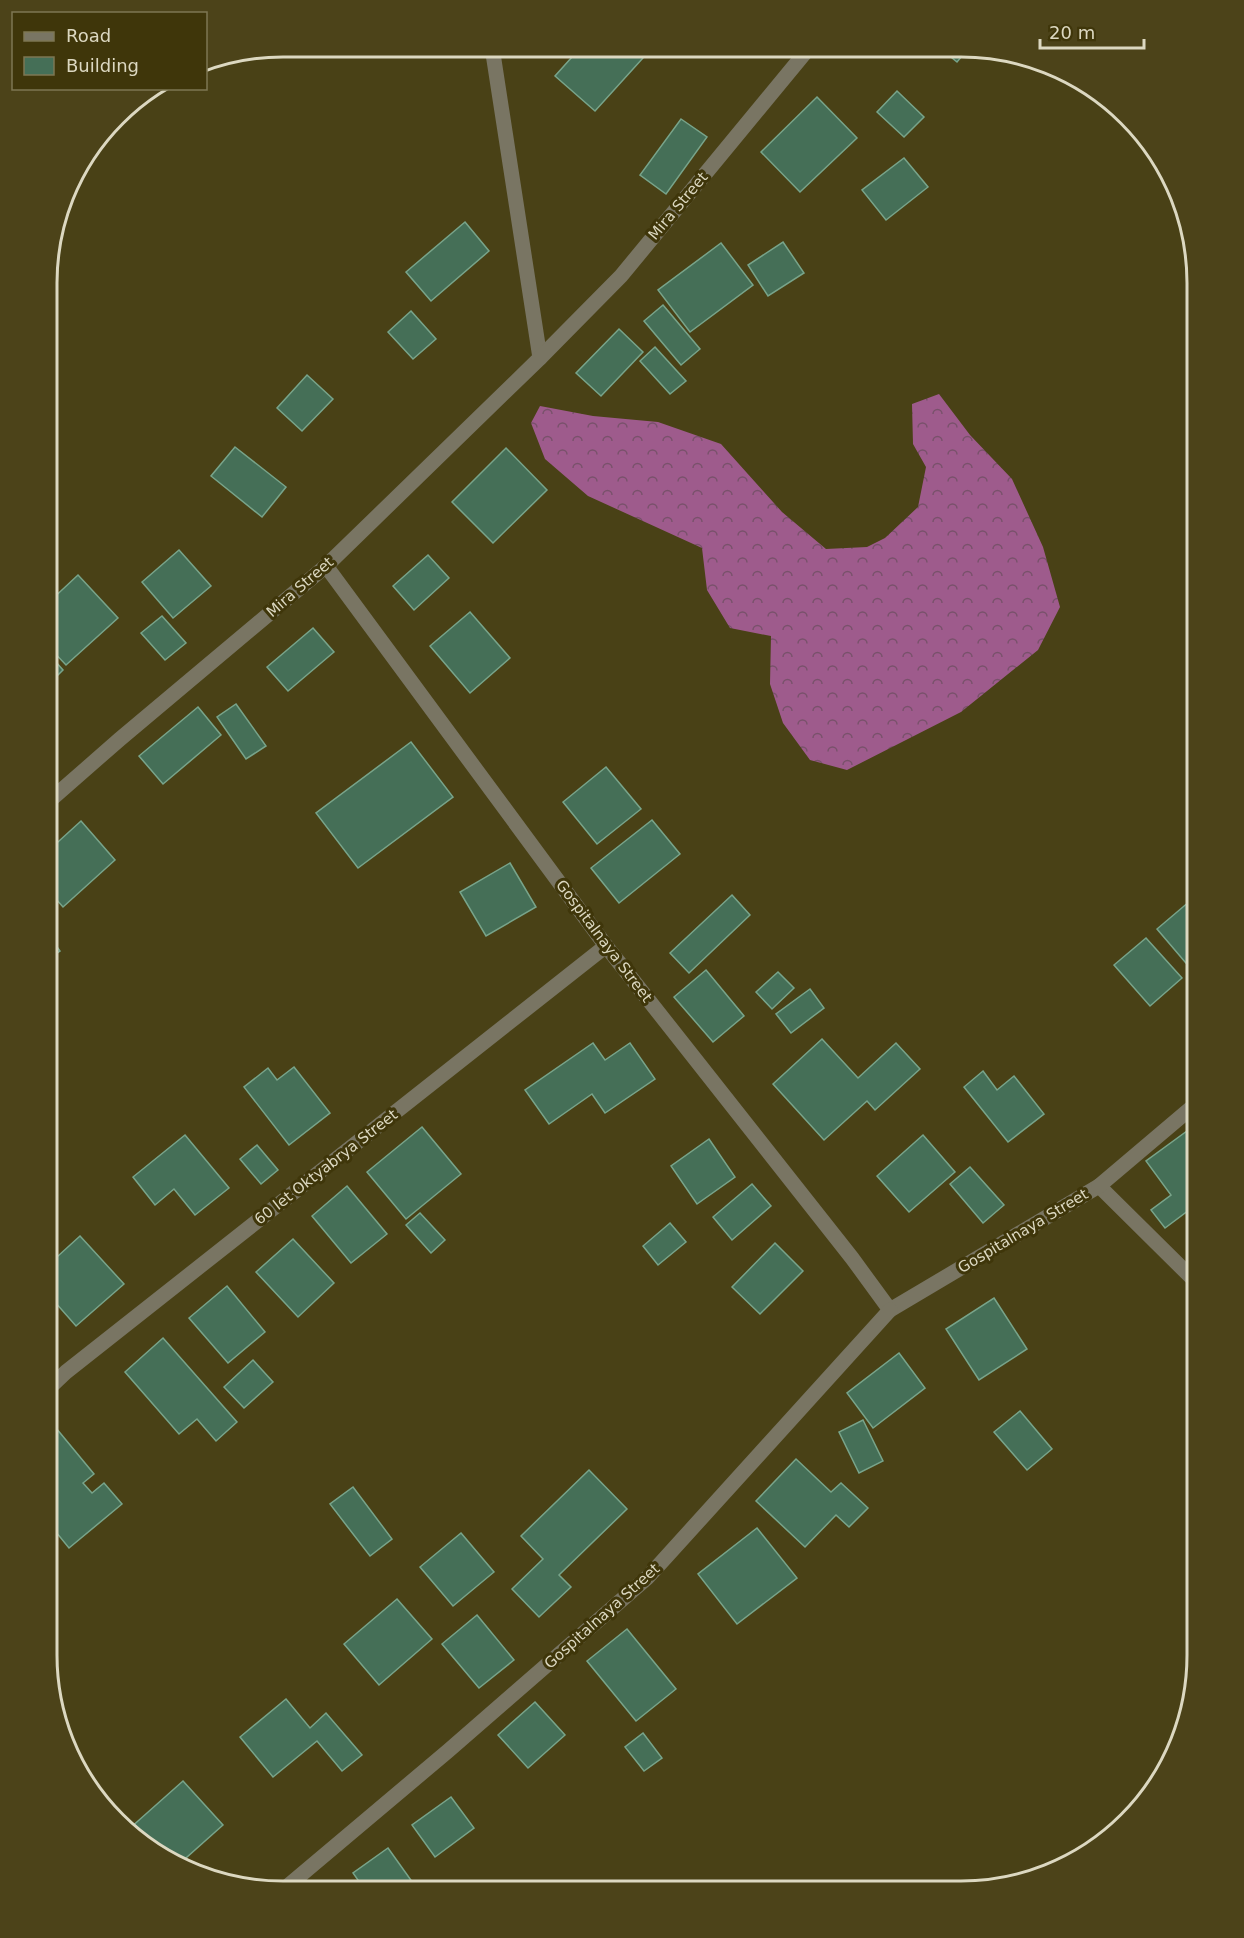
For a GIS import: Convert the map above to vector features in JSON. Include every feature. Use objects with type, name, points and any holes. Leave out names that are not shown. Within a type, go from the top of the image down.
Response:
[{"type":"street","points":[[494,57],[540,358]]},
{"type":"street","name":"Mira Street","points":[[57,794],[326,566],[540,358],[621,276],[802,57]]},
{"type":"street","name":"Gospitalnaya Street","points":[[326,566],[606,946],[852,1258],[890,1310]]},
{"type":"street","name":"60 let Oktyabrya Street","points":[[57,1381],[606,946]]},
{"type":"street","points":[[1099,1186],[1187,1111]]},
{"type":"street","name":"Gospitalnaya Street","points":[[294,1881],[648,1578],[890,1310],[1099,1186],[1187,1272]]},
{"type":"green space","points":[[939,394],[970,435],[1012,479],[1043,547],[1060,607],[1038,650],[961,712],[847,770],[810,760],[783,723],[770,684],[771,636],[730,628],[707,590],[702,548],[588,496],[545,459],[531,423],[540,406],[593,416],[658,422],[721,444],[782,512],[826,549],[867,547],[885,538],[918,507],[926,467],[913,444],[912,404]]},
{"type":"building","points":[[572,57],[644,57],[595,111],[555,76]]},
{"type":"building","points":[[951,57],[961,57],[957,62]]},
{"type":"building","points":[[897,91],[924,117],[904,137],[877,112]]},
{"type":"building","points":[[817,97],[857,138],[800,192],[761,152]]},
{"type":"building","points":[[681,119],[707,137],[666,194],[640,175]]},
{"type":"building","points":[[904,158],[928,187],[886,220],[862,190]]},
{"type":"building","points":[[465,222],[489,251],[431,301],[406,272]]},
{"type":"building","points":[[783,242],[804,273],[768,296],[748,265]]},
{"type":"building","points":[[721,243],[753,285],[690,332],[658,290]]},
{"type":"building","points":[[663,305],[700,349],[681,365],[644,321]]},
{"type":"building","points":[[411,311],[436,339],[413,359],[388,332]]},
{"type":"building","points":[[619,329],[643,352],[601,396],[576,373]]},
{"type":"building","points":[[655,347],[686,381],[670,394],[640,361]]},
{"type":"building","points":[[307,375],[333,399],[302,431],[277,408]]},
{"type":"building","points":[[235,447],[286,487],[262,517],[211,476]]},
{"type":"building","points":[[506,448],[547,490],[493,543],[452,502]]},
{"type":"building","points":[[179,550],[211,586],[173,618],[142,582]]},
{"type":"building","points":[[428,555],[449,578],[414,610],[393,586]]},
{"type":"building","points":[[78,575],[118,618],[66,665],[57,656],[57,595]]},
{"type":"building","points":[[470,612],[510,658],[470,693],[430,646]]},
{"type":"building","points":[[162,616],[186,643],[165,660],[141,633]]},
{"type":"building","points":[[313,628],[334,652],[288,691],[267,667]]},
{"type":"building","points":[[57,663],[63,670],[57,676]]},
{"type":"building","points":[[236,704],[266,746],[246,759],[217,717]]},
{"type":"building","points":[[198,707],[221,735],[163,784],[139,756]]},
{"type":"building","points":[[411,742],[453,797],[358,868],[316,813]]},
{"type":"building","points":[[606,767],[641,809],[597,844],[563,802]]},
{"type":"building","points":[[652,820],[680,854],[619,903],[591,868]]},
{"type":"building","points":[[81,821],[115,860],[63,907],[57,900],[57,843]]},
{"type":"building","points":[[510,863],[536,907],[486,936],[460,892]]},
{"type":"building","points":[[732,895],[750,915],[689,973],[670,953]]},
{"type":"building","points":[[1187,904],[1187,964],[1157,929]]},
{"type":"building","points":[[1146,938],[1182,978],[1150,1006],[1114,965]]},
{"type":"building","points":[[706,970],[744,1016],[713,1042],[674,997]]},
{"type":"building","points":[[778,972],[794,988],[772,1009],[756,992]]},
{"type":"building","points":[[810,989],[824,1008],[791,1033],[776,1014]]},
{"type":"building","points":[[822,1039],[858,1078],[896,1043],[920,1069],[875,1110],[867,1101],[824,1140],[773,1084]]},
{"type":"building","points":[[593,1043],[605,1060],[630,1043],[655,1079],[605,1113],[592,1094],[549,1124],[525,1090]]},
{"type":"building","points":[[294,1067],[330,1113],[289,1145],[244,1087],[268,1068],[277,1080]]},
{"type":"building","points":[[983,1071],[997,1090],[1014,1076],[1044,1114],[1008,1142],[964,1087]]},
{"type":"building","points":[[422,1127],[461,1174],[406,1219],[367,1172]]},
{"type":"building","points":[[1187,1131],[1187,1212],[1165,1228],[1151,1210],[1171,1195],[1146,1161]]},
{"type":"building","points":[[185,1135],[229,1188],[195,1215],[174,1189],[155,1205],[133,1177]]},
{"type":"building","points":[[923,1135],[955,1172],[909,1212],[877,1176]]},
{"type":"building","points":[[709,1139],[735,1177],[697,1204],[671,1166]]},
{"type":"building","points":[[257,1145],[278,1170],[261,1184],[240,1159]]},
{"type":"building","points":[[970,1167],[1004,1205],[983,1223],[950,1184]]},
{"type":"building","points":[[752,1184],[771,1206],[732,1240],[713,1217]]},
{"type":"building","points":[[347,1186],[387,1234],[351,1263],[312,1216]]},
{"type":"building","points":[[420,1213],[445,1240],[431,1253],[406,1225]]},
{"type":"building","points":[[670,1223],[686,1242],[658,1265],[643,1246]]},
{"type":"building","points":[[80,1236],[124,1284],[76,1326],[57,1304],[57,1257]]},
{"type":"building","points":[[293,1239],[334,1283],[298,1317],[256,1272]]},
{"type":"building","points":[[775,1243],[803,1271],[760,1314],[732,1287]]},
{"type":"building","points":[[227,1286],[265,1332],[228,1363],[189,1318]]},
{"type":"building","points":[[994,1298],[1027,1349],[979,1380],[946,1329]]},
{"type":"building","points":[[163,1338],[237,1422],[216,1441],[197,1419],[179,1434],[125,1372]]},
{"type":"building","points":[[899,1353],[925,1388],[873,1428],[847,1393]]},
{"type":"building","points":[[253,1360],[273,1382],[244,1408],[224,1387]]},
{"type":"building","points":[[1020,1411],[1052,1449],[1027,1470],[994,1432]]},
{"type":"building","points":[[863,1420],[883,1461],[859,1473],[839,1432]]},
{"type":"building","points":[[57,1429],[94,1474],[83,1483],[92,1493],[104,1483],[122,1504],[69,1548],[57,1533]]},
{"type":"building","points":[[796,1459],[831,1492],[841,1483],[868,1508],[849,1527],[836,1515],[805,1547],[756,1501]]},
{"type":"building","points":[[589,1470],[627,1509],[559,1575],[571,1587],[539,1617],[512,1589],[543,1559],[521,1536]]},
{"type":"building","points":[[353,1487],[392,1539],[370,1556],[330,1504]]},
{"type":"building","points":[[757,1528],[797,1578],[737,1624],[698,1574]]},
{"type":"building","points":[[461,1533],[494,1572],[453,1606],[420,1567]]},
{"type":"building","points":[[397,1599],[432,1639],[379,1685],[344,1644]]},
{"type":"building","points":[[477,1615],[514,1660],[479,1688],[442,1644]]},
{"type":"building","points":[[627,1629],[676,1689],[636,1721],[587,1661]]},
{"type":"building","points":[[286,1699],[310,1728],[326,1713],[362,1755],[342,1771],[317,1741],[273,1777],[240,1737]]},
{"type":"building","points":[[535,1702],[565,1735],[528,1768],[498,1735]]},
{"type":"building","points":[[643,1733],[662,1758],[644,1771],[625,1747]]},
{"type":"building","points":[[183,1781],[223,1825],[185,1859],[157,1843],[134,1825]]},
{"type":"building","points":[[451,1797],[474,1828],[435,1857],[412,1825]]},
{"type":"building","points":[[388,1848],[412,1881],[359,1881],[353,1873]]}]
